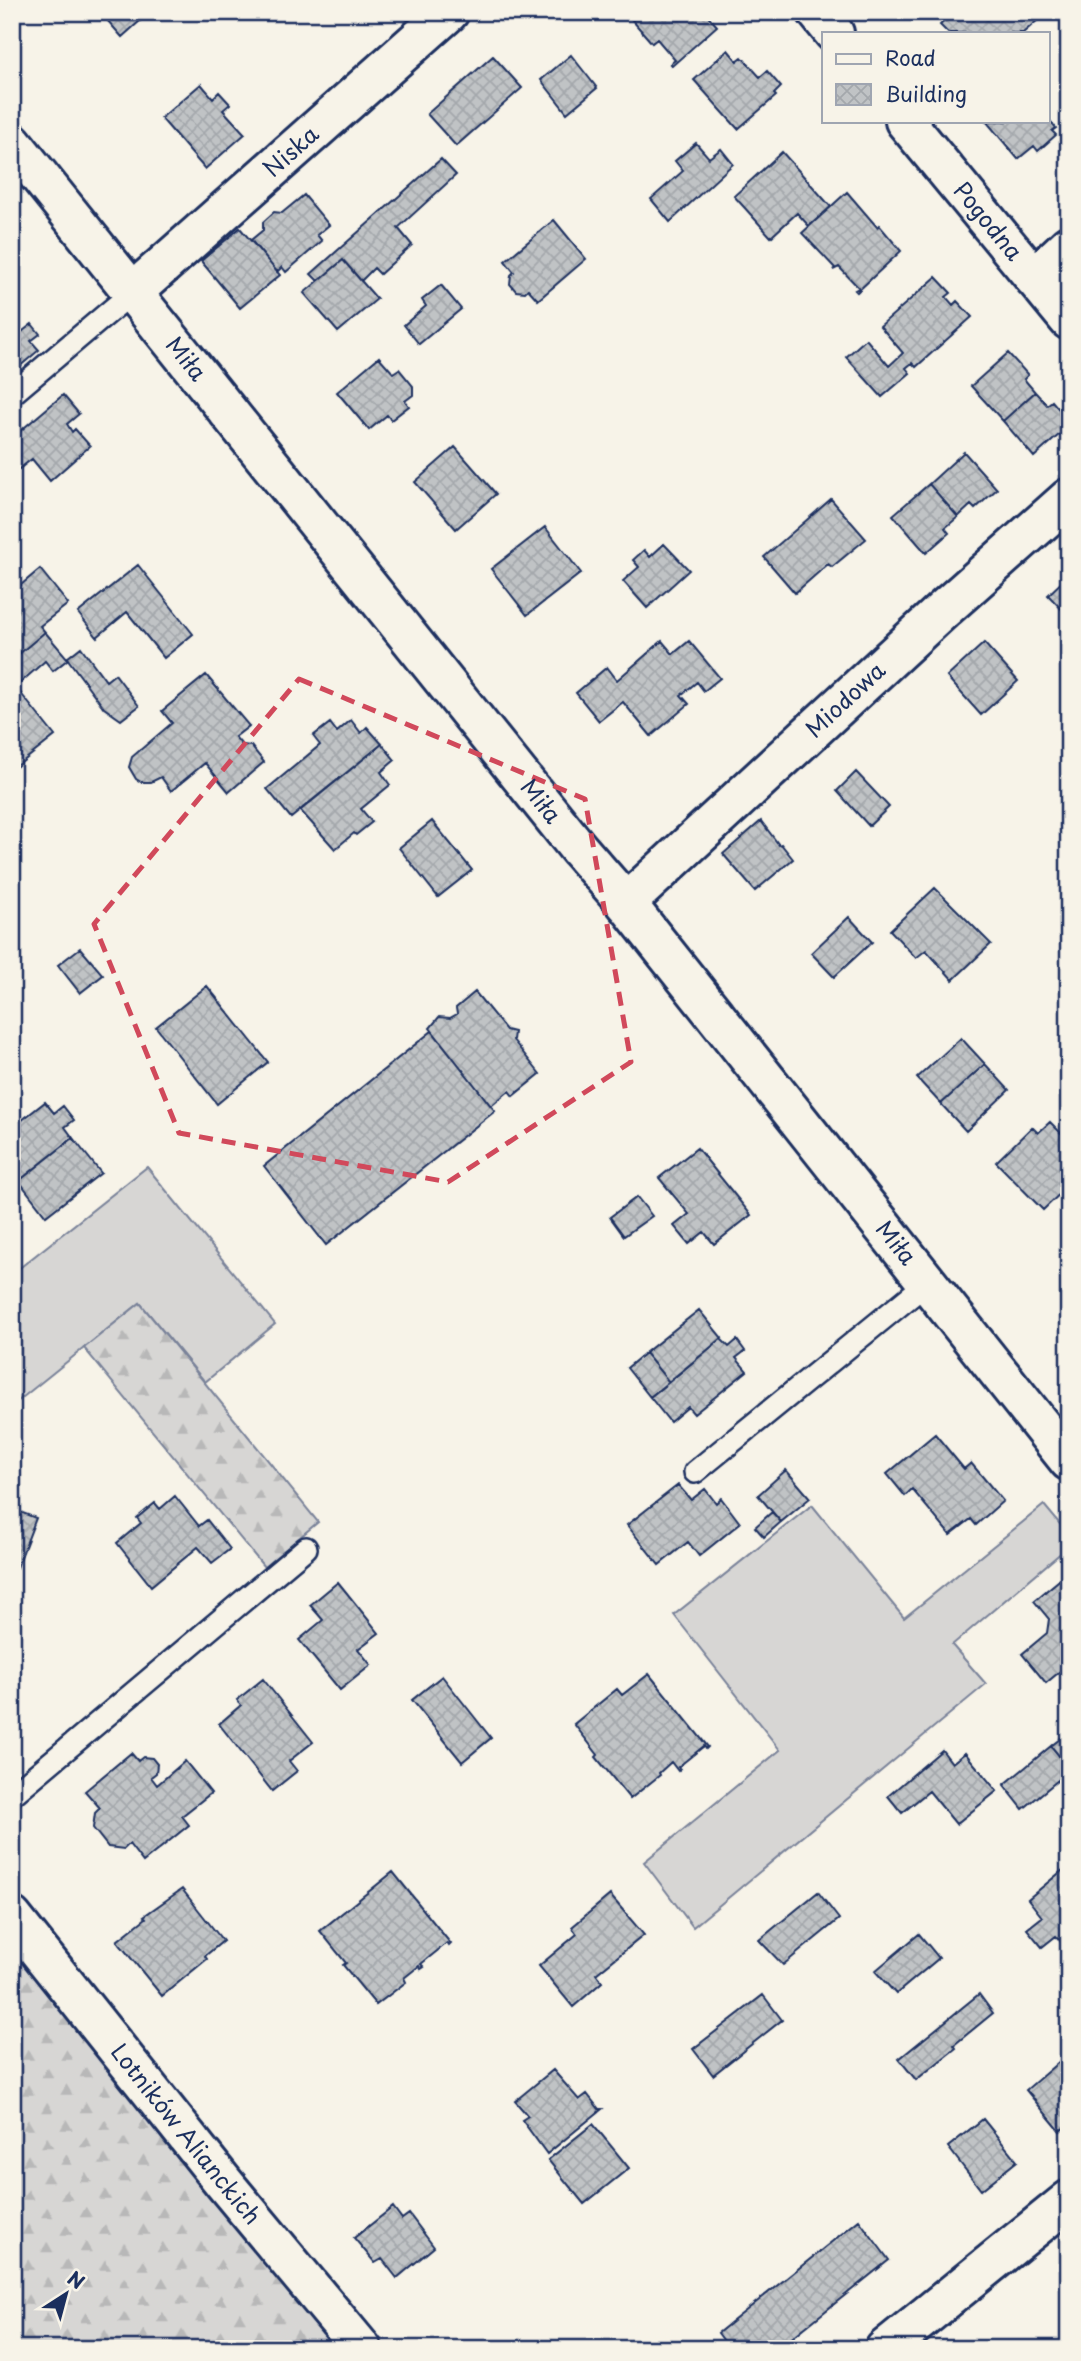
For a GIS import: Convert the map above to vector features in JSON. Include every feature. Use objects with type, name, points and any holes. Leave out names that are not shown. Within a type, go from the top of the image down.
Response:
[{"type":"street","name":"Niska","points":[[134,290],[449,12]]},
{"type":"street","points":[[817,12],[833,32]]},
{"type":"street","name":"Pogodna","points":[[906,122],[1069,320]]},
{"type":"street","name":"Miła","points":[[12,142],[134,290],[570,837],[626,903],[1069,1461]]},
{"type":"street","points":[[1034,278],[1069,246]]},
{"type":"street","name":"Miodowa","points":[[626,903],[943,610],[1069,498]]},
{"type":"street","name":"Lotników Alianckich","points":[[12,1916],[224,2183],[362,2349]]},
{"type":"street","points":[[885,2349],[1069,2200]]},
{"type":"lane","points":[[12,394],[134,290]]},
{"type":"lane","points":[[695,1472],[928,1282]]},
{"type":"lane","points":[[12,1795],[306,1548]]},
{"type":"highlighted area","points":[[299,679],[585,799],[631,1062],[448,1182],[179,1133],[94,924]]},
{"type":"green space","points":[[147,1167],[275,1324],[205,1382],[140,1303],[12,1406],[12,1274]]},
{"type":"green space","points":[[140,1303],[318,1522],[264,1567],[84,1348]]},
{"type":"green space","points":[[812,1505],[904,1618],[1044,1505],[1069,1535],[1069,1546],[952,1645],[986,1684],[693,1927],[644,1862],[780,1750],[674,1615]]},
{"type":"green space","points":[[12,1936],[346,2349],[12,2349]]},
{"type":"building","points":[[100,12],[150,12],[122,37]]},
{"type":"building","points":[[640,12],[705,12],[717,26],[672,66],[670,64],[675,60],[657,39],[652,43],[632,20]]},
{"type":"building","points":[[954,12],[980,12],[987,19],[994,12],[1047,12],[1024,32],[947,32],[940,25]]},
{"type":"building","points":[[728,50],[737,61],[742,57],[760,77],[767,71],[781,87],[774,94],[776,96],[738,129],[694,80]]},
{"type":"building","points":[[571,55],[597,88],[567,113],[541,80]]},
{"type":"building","points":[[493,56],[522,88],[456,146],[427,114]]},
{"type":"building","points":[[201,84],[213,98],[219,92],[230,104],[223,110],[245,134],[205,169],[161,118]]},
{"type":"building","points":[[1050,120],[1056,128],[1052,131],[1056,135],[1038,151],[1034,146],[1018,159],[987,122]]},
{"type":"building","points":[[696,143],[709,158],[721,149],[733,164],[670,222],[651,199],[683,171],[675,161]]},
{"type":"building","points":[[782,152],[831,207],[809,226],[797,213],[771,237],[734,196]]},
{"type":"building","points":[[441,159],[456,175],[398,228],[412,245],[380,274],[374,268],[361,281],[343,260],[318,281],[311,274]]},
{"type":"building","points":[[847,192],[901,251],[857,292],[855,290],[859,288],[839,267],[833,270],[835,268],[802,233]]},
{"type":"building","points":[[304,195],[329,225],[317,235],[322,241],[286,272],[282,267],[277,272],[251,240],[263,230],[263,222],[274,212],[282,213]]},
{"type":"building","points":[[554,220],[586,259],[538,300],[528,289],[525,292],[516,291],[510,284],[514,272],[505,261]]},
{"type":"building","points":[[240,228],[280,275],[240,308],[201,261]]},
{"type":"building","points":[[343,260],[377,299],[338,332],[304,293]]},
{"type":"building","points":[[936,277],[951,293],[946,297],[953,305],[957,301],[972,317],[916,367],[912,363],[906,368],[910,373],[882,397],[846,357],[866,339],[889,366],[903,353],[880,326]]},
{"type":"building","points":[[441,285],[461,309],[419,344],[404,325],[426,306],[422,300]]},
{"type":"building","points":[[32,324],[40,334],[31,341],[39,350],[12,373],[12,336],[14,338]]},
{"type":"building","points":[[1008,353],[1028,375],[1024,379],[1035,392],[1003,421],[971,386]]},
{"type":"building","points":[[379,357],[393,373],[399,369],[413,386],[413,395],[405,401],[409,406],[391,420],[387,415],[369,430],[337,392]]},
{"type":"building","points":[[1035,392],[1047,405],[1052,401],[1069,421],[1069,426],[1034,457],[1003,421]]},
{"type":"building","points":[[63,395],[79,414],[67,424],[72,432],[75,429],[90,446],[50,481],[32,459],[14,473],[12,438]]},
{"type":"building","points":[[455,447],[496,494],[456,529],[415,482]]},
{"type":"building","points":[[964,452],[997,489],[975,509],[971,505],[958,517],[929,484]]},
{"type":"building","points":[[929,484],[958,517],[945,528],[949,533],[926,553],[893,515]]},
{"type":"building","points":[[831,499],[866,539],[832,567],[828,564],[795,593],[764,557]]},
{"type":"building","points":[[545,527],[581,573],[527,615],[491,569]]},
{"type":"building","points":[[664,544],[689,570],[647,608],[623,581],[639,567],[633,560],[644,550],[650,557]]},
{"type":"building","points":[[138,565],[193,634],[164,658],[127,612],[97,637],[78,613]]},
{"type":"building","points":[[40,569],[68,604],[40,626],[45,632],[12,660],[12,584],[16,589]]},
{"type":"building","points":[[1069,575],[1069,617],[1048,595]]},
{"type":"building","points":[[45,632],[68,659],[53,671],[45,661],[19,684],[16,681],[12,685],[12,660]]},
{"type":"building","points":[[662,641],[673,654],[689,641],[720,678],[704,691],[697,682],[681,695],[689,704],[651,736],[623,702],[599,721],[576,693],[607,667],[617,680]]},
{"type":"building","points":[[984,643],[1018,681],[981,715],[947,677]]},
{"type":"building","points":[[81,647],[106,681],[115,674],[139,706],[121,720],[104,708],[67,658]]},
{"type":"building","points":[[206,675],[249,726],[235,737],[242,745],[251,746],[264,762],[229,792],[205,763],[171,791],[161,777],[151,782],[136,779],[129,767],[132,757],[172,723],[162,711]]},
{"type":"building","points":[[15,686],[55,736],[12,770],[12,689]]},
{"type":"building","points":[[351,720],[361,733],[367,727],[382,744],[291,818],[267,789],[320,745],[313,736],[330,723],[337,732]]},
{"type":"building","points":[[382,744],[395,760],[381,772],[390,785],[361,809],[372,822],[335,849],[300,810]]},
{"type":"building","points":[[856,772],[889,807],[869,826],[837,791]]},
{"type":"building","points":[[432,821],[472,870],[438,897],[399,848]]},
{"type":"building","points":[[761,821],[793,859],[755,891],[723,854]]},
{"type":"building","points":[[935,888],[991,944],[953,980],[926,950],[916,958],[890,930]]},
{"type":"building","points":[[849,917],[872,942],[834,977],[811,953]]},
{"type":"building","points":[[80,948],[103,975],[80,993],[58,965]]},
{"type":"building","points":[[207,986],[268,1062],[217,1104],[156,1027]]},
{"type":"building","points":[[475,992],[506,1030],[514,1032],[513,1040],[540,1074],[513,1096],[509,1091],[491,1106],[430,1028],[439,1017],[450,1018],[457,1014],[456,1008]]},
{"type":"building","points":[[432,1031],[495,1111],[326,1245],[264,1166]]},
{"type":"building","points":[[961,1038],[985,1064],[941,1104],[917,1078]]},
{"type":"building","points":[[985,1064],[1009,1090],[966,1131],[941,1104]]},
{"type":"building","points":[[45,1102],[54,1113],[63,1106],[74,1120],[65,1127],[73,1138],[19,1181],[12,1172],[12,1128]]},
{"type":"building","points":[[1050,1122],[1066,1138],[1069,1135],[1069,1185],[1043,1210],[996,1162],[1032,1127],[1038,1133]]},
{"type":"building","points":[[73,1138],[101,1173],[46,1216],[19,1181]]},
{"type":"building","points":[[697,1148],[751,1215],[714,1244],[704,1232],[689,1244],[674,1226],[689,1214],[659,1178]]},
{"type":"building","points":[[637,1197],[652,1216],[624,1236],[610,1217]]},
{"type":"building","points":[[699,1310],[722,1338],[669,1382],[645,1353]]},
{"type":"building","points":[[721,1339],[729,1347],[737,1340],[745,1351],[736,1358],[747,1371],[694,1414],[688,1407],[670,1422],[650,1397]]},
{"type":"building","points":[[645,1353],[669,1382],[650,1397],[627,1368]]},
{"type":"building","points":[[935,1434],[964,1469],[971,1463],[1003,1501],[976,1525],[971,1519],[950,1535],[912,1489],[905,1496],[887,1474]]},
{"type":"building","points":[[786,1470],[810,1498],[781,1522],[758,1495]]},
{"type":"building","points":[[678,1485],[691,1500],[705,1489],[716,1503],[721,1498],[740,1523],[699,1556],[688,1542],[659,1565],[627,1525]]},
{"type":"building","points":[[175,1496],[199,1526],[207,1520],[230,1549],[212,1563],[198,1547],[151,1586],[117,1543],[141,1523],[137,1518],[155,1503],[160,1509]]},
{"type":"building","points":[[12,1509],[36,1518],[16,1570],[12,1569]]},
{"type":"building","points":[[772,1512],[781,1522],[764,1537],[755,1527]]},
{"type":"building","points":[[1069,1572],[1069,1664],[1046,1683],[1022,1654],[1047,1633],[1049,1619],[1034,1601]]},
{"type":"building","points":[[338,1582],[379,1633],[358,1649],[371,1665],[340,1690],[299,1640],[323,1620],[310,1605]]},
{"type":"building","points":[[649,1674],[708,1747],[706,1749],[704,1746],[678,1767],[678,1771],[671,1762],[660,1775],[630,1799],[596,1757],[598,1755],[574,1724],[617,1689],[622,1695]]},
{"type":"building","points":[[442,1676],[491,1738],[462,1762],[412,1700]]},
{"type":"building","points":[[263,1679],[313,1742],[289,1761],[297,1771],[272,1791],[219,1724],[241,1705],[237,1700]]},
{"type":"building","points":[[1069,1732],[1069,1768],[1051,1746]]},
{"type":"building","points":[[1051,1746],[1069,1771],[1023,1809],[1004,1785]]},
{"type":"building","points":[[942,1750],[952,1763],[965,1753],[997,1791],[956,1824],[929,1791],[902,1813],[888,1796]]},
{"type":"building","points":[[131,1753],[138,1761],[143,1757],[152,1758],[157,1764],[156,1773],[151,1777],[157,1785],[185,1761],[211,1793],[182,1816],[189,1825],[143,1862],[129,1844],[124,1849],[108,1847],[93,1828],[95,1813],[100,1808],[85,1791]]},
{"type":"building","points":[[1069,1865],[1069,1951],[1056,1936],[1042,1947],[1027,1929],[1042,1917],[1028,1899]]},
{"type":"building","points":[[393,1872],[451,1944],[449,1946],[447,1943],[421,1964],[424,1967],[421,1969],[419,1966],[404,1978],[406,1982],[376,2005],[343,1965],[346,1963],[320,1931]]},
{"type":"building","points":[[182,1889],[223,1941],[205,1956],[207,1959],[162,1996],[117,1941],[146,1918],[144,1916]]},
{"type":"building","points":[[818,1892],[839,1919],[783,1965],[759,1940]]},
{"type":"building","points":[[610,1895],[644,1935],[596,1974],[602,1982],[573,2007],[539,1966],[577,1934],[572,1927]]},
{"type":"building","points":[[919,1934],[939,1958],[896,1994],[875,1971]]},
{"type":"building","points":[[979,1994],[993,2013],[954,2045],[956,2048],[916,2080],[899,2059]]},
{"type":"building","points":[[763,1995],[782,2020],[713,2075],[693,2049]]},
{"type":"building","points":[[1061,2060],[1069,2070],[1069,2124],[1060,2131],[1026,2090]]},
{"type":"building","points":[[553,2070],[579,2100],[587,2094],[599,2109],[602,2109],[547,2154],[522,2120],[528,2116],[515,2101]]},
{"type":"building","points":[[983,2119],[1017,2161],[981,2190],[948,2147]]},
{"type":"building","points":[[593,2124],[629,2168],[584,2204],[548,2160]]},
{"type":"building","points":[[393,2207],[402,2219],[409,2214],[434,2247],[397,2278],[382,2259],[375,2263],[354,2238]]},
{"type":"building","points":[[859,2220],[889,2260],[778,2349],[730,2349],[718,2333]]}]
